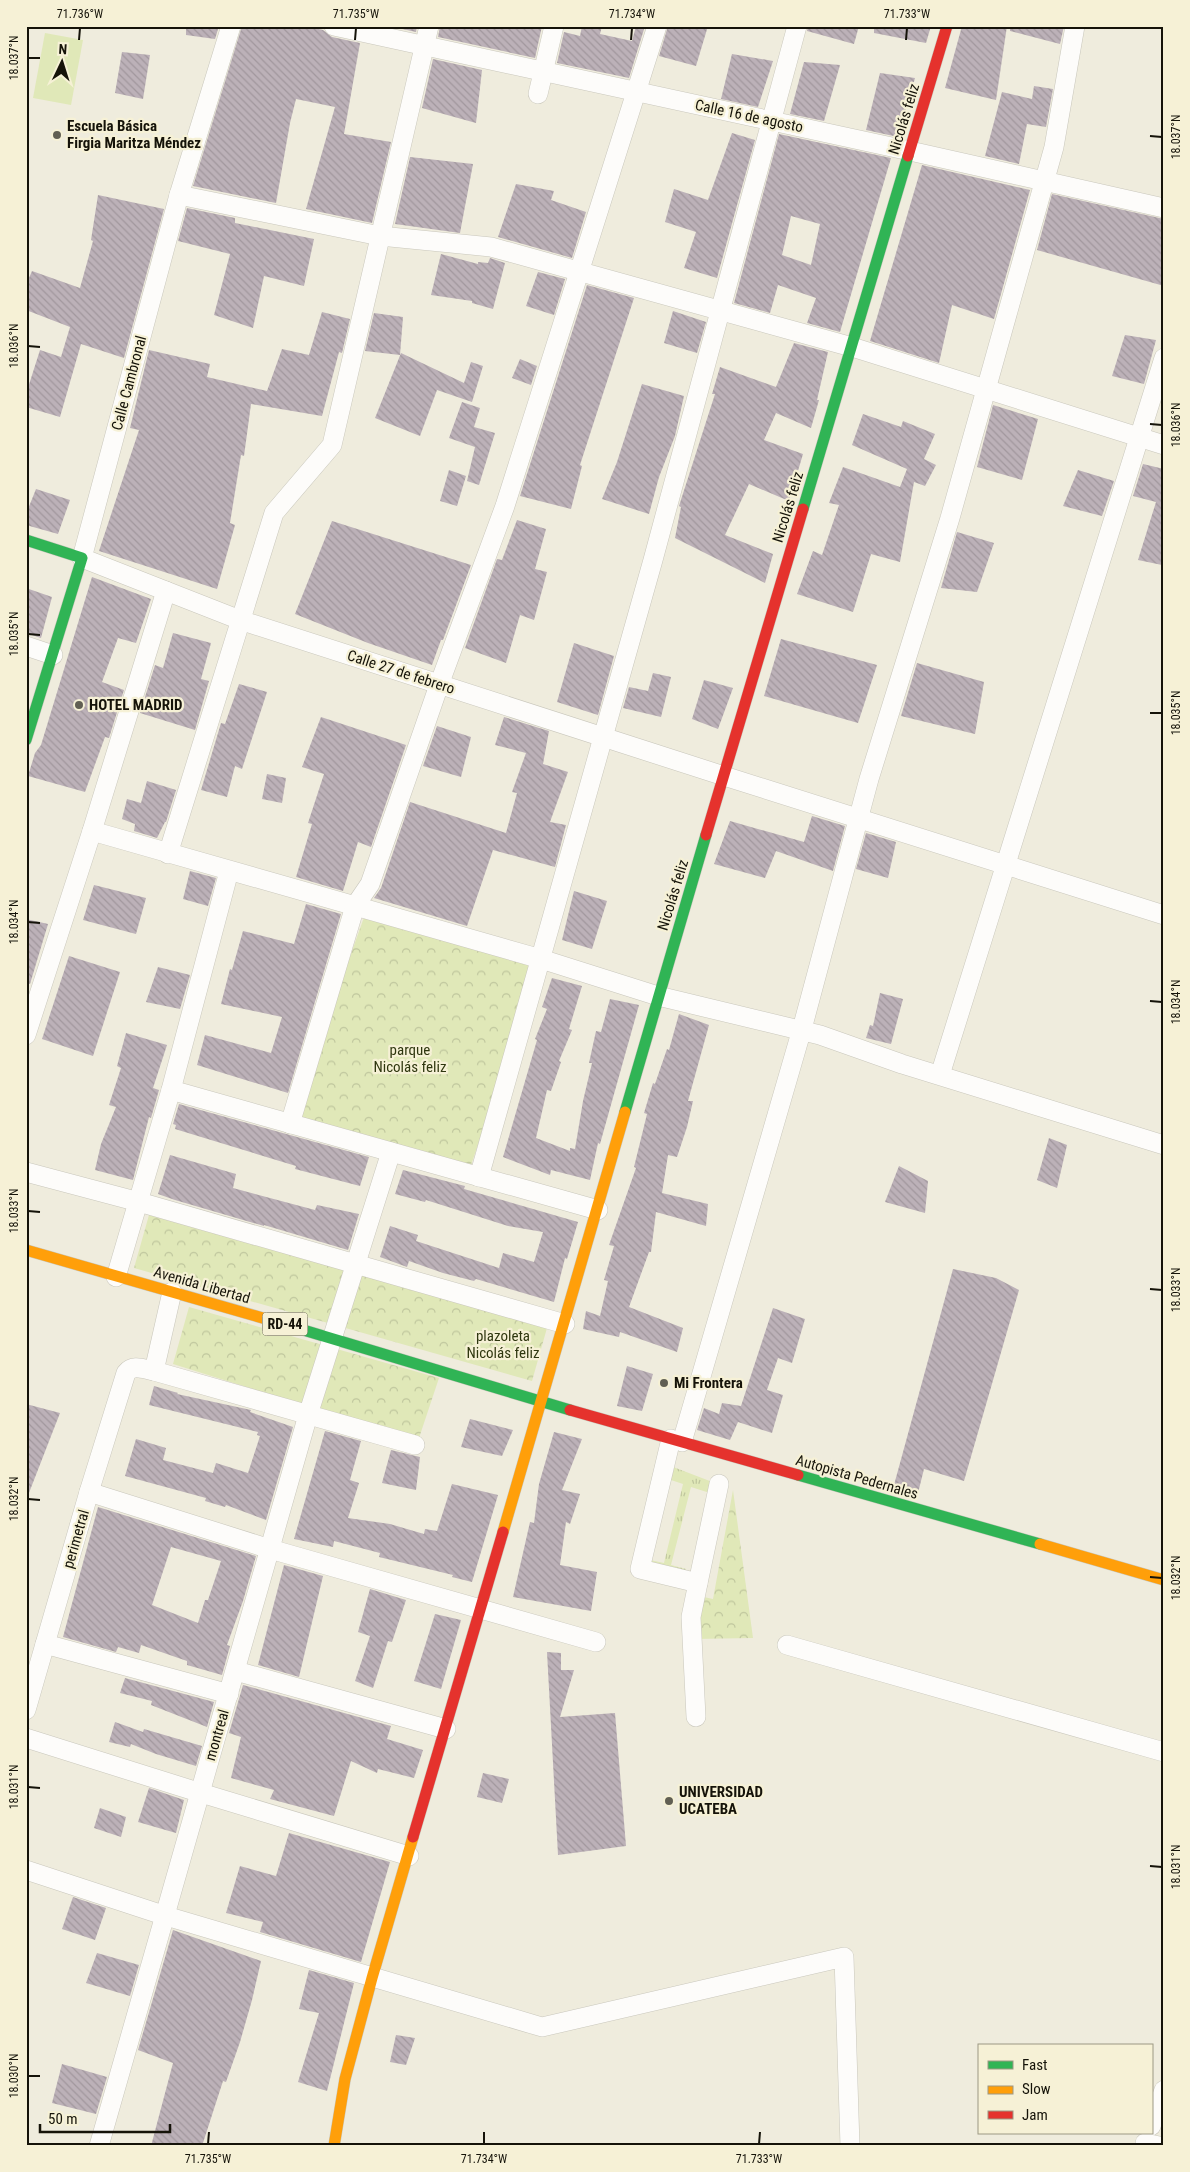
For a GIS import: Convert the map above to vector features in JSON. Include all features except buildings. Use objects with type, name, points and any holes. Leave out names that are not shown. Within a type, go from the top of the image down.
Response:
[{"type":"main road","name":"Nicolás feliz","points":[[334,2146],[345,2079],[372,1978],[565,1324],[658,996],[947,26]]},
{"type":"main road","points":[[26,540],[82,558]]},
{"type":"main road","name":"Calle Cambronal","points":[[26,740],[82,558]]},
{"type":"main road","name":"Avenida Libertad","points":[[26,1250],[333,1338],[542,1402]]},
{"type":"main road","name":"Autopista Pedernales","points":[[542,1402],[1164,1580]]},
{"type":"street","name":"Calle Cambronal","points":[[82,558],[179,195],[231,26]]},
{"type":"street","name":"Calle 16 de agosto","points":[[334,26],[1164,208]]},
{"type":"street","points":[[168,854],[274,513],[332,445],[429,26]]},
{"type":"street","points":[[538,94],[554,26]]},
{"type":"street","points":[[290,1124],[355,906],[370,884],[439,684],[505,506],[657,26]]},
{"type":"street","points":[[479,1177],[721,311],[797,26]]},
{"type":"street","points":[[698,1583],[640,1569],[802,1029],[859,819],[950,518],[1054,147],[1075,26]]},
{"type":"street","points":[[179,195],[380,236],[491,247],[852,347],[1164,445]]},
{"type":"street","points":[[940,1075],[1164,358]]},
{"type":"street","name":"Calle 27 de febrero","points":[[82,558],[240,620],[603,738],[1163,914]]},
{"type":"street","points":[[26,1034],[92,831],[166,591]]},
{"type":"street","points":[[26,646],[53,655]]},
{"type":"street","points":[[92,831],[541,959],[658,996],[802,1029],[902,1064],[1164,1145]]},
{"type":"street","points":[[116,1277],[171,1090],[229,871]]},
{"type":"street","points":[[171,1090],[598,1210]]},
{"type":"street","name":"montreal","points":[[99,2146],[308,1415],[391,1152]]},
{"type":"street","points":[[26,1172],[139,1202],[565,1324]]},
{"type":"street","points":[[172,1292],[154,1371],[415,1445]]},
{"type":"street","name":"perimetral","points":[[26,1710],[89,1492],[126,1373],[133,1367],[154,1371]]},
{"type":"street","points":[[696,1717],[691,1617],[719,1484]]},
{"type":"street","points":[[89,1492],[270,1549],[481,1611],[596,1642]]},
{"type":"street","points":[[45,1644],[229,1694]]},
{"type":"street","points":[[787,1645],[1164,1752]]},
{"type":"street","points":[[236,1671],[446,1729]]},
{"type":"street","points":[[26,1738],[409,1856]]},
{"type":"street","points":[[26,1870],[166,1916],[542,2027],[844,1957],[850,2146]]},
{"type":"street","points":[[1152,2132],[1164,2090]]},
{"type":"green space","points":[[45,33],[83,40],[71,105],[33,98]]},
{"type":"green space","name":"parque Nicolás feliz","points":[[367,909],[541,959],[468,1174],[290,1124]]},
{"type":"green space","name":"plazoleta Nicolás feliz","points":[[149,1215],[547,1328],[532,1381],[134,1268]]},
{"type":"green space","points":[[189,1307],[439,1378],[418,1441],[173,1364]]},
{"type":"green space","points":[[668,1465],[715,1483],[713,1494],[691,1487],[671,1565],[686,1569],[685,1577],[645,1559],[664,1563],[683,1484],[665,1478]]},
{"type":"green space","points":[[733,1490],[753,1638],[695,1639],[699,1596],[713,1599]]},
{"type":"traffic: fast","points":[[803,509],[908,156]]},
{"type":"traffic: fast","points":[[26,540],[82,558],[26,740]]},
{"type":"traffic: fast","points":[[625,1112],[706,835]]},
{"type":"traffic: fast","points":[[280,1323],[570,1410]]},
{"type":"traffic: fast","points":[[798,1475],[1040,1544]]},
{"type":"traffic: slow","points":[[503,1532],[625,1112]]},
{"type":"traffic: slow","points":[[26,1250],[280,1323]]},
{"type":"traffic: slow","points":[[1040,1544],[1164,1580]]},
{"type":"traffic: slow","points":[[334,2146],[345,2079],[413,1837]]},
{"type":"traffic: jam","points":[[908,156],[947,26]]},
{"type":"traffic: jam","points":[[706,835],[803,509]]},
{"type":"traffic: jam","points":[[570,1410],[798,1475]]},
{"type":"traffic: jam","points":[[413,1837],[503,1532]]},
{"type":"place","name":"Escuela Básica Firgia Maritza Méndez","points":[[57,135]]},
{"type":"place","name":"HOTEL MADRID","points":[[79,705]]},
{"type":"place","name":"Mi Frontera","points":[[664,1383]]},
{"type":"place","name":"UNIVERSIDAD UCATEBA","points":[[669,1801]]}]
